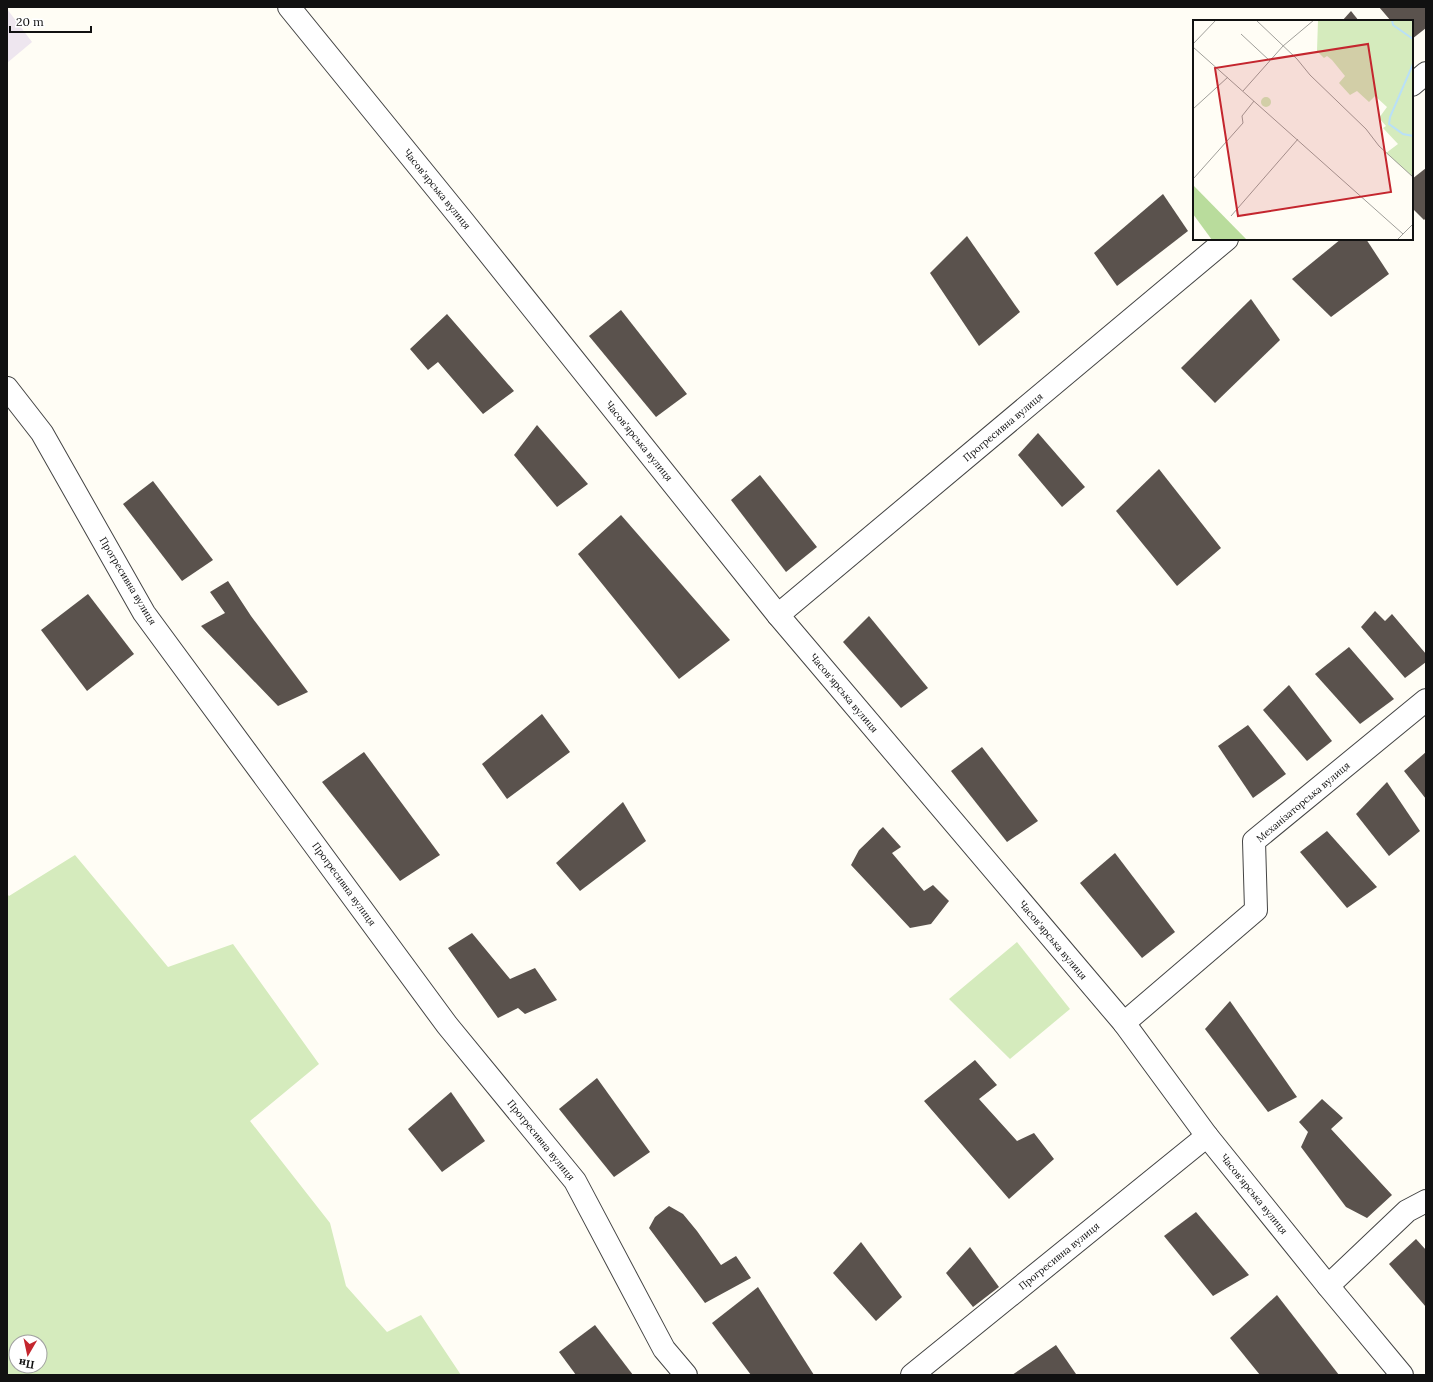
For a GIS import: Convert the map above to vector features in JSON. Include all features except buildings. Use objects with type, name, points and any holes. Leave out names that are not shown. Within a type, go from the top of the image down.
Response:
[{"type":"street","name":"Часов'ярська вулиця","points":[[289,7],[463,221],[778,615],[1124,1023],[1207,1136],[1402,1375]]},
{"type":"street","points":[[1413,84],[1426,73]]},
{"type":"street","name":"Прогресивна вулиця","points":[[778,615],[1226,240]]},
{"type":"street","name":"Прогресивна вулиця","points":[[7,388],[42,433],[144,613],[447,1025],[575,1181],[664,1349],[686,1375]]},
{"type":"street","name":"Механізаторська вулиця","points":[[1124,1023],[1256,910],[1254,841],[1426,700]]},
{"type":"street","name":"Прогресивна вулиця","points":[[918,1373],[1207,1136]]},
{"type":"street","points":[[1328,1286],[1407,1211],[1426,1201]]},
{"type":"shaded area","points":[[7,9],[32,42],[7,63]]},
{"type":"green space","points":[[75,855],[168,967],[233,944],[319,1064],[250,1121],[330,1223],[346,1286],[387,1332],[421,1315],[461,1375],[7,1375],[7,894],[9,896]]},
{"type":"green space","points":[[1017,942],[1070,1009],[1010,1059],[949,999]]}]
